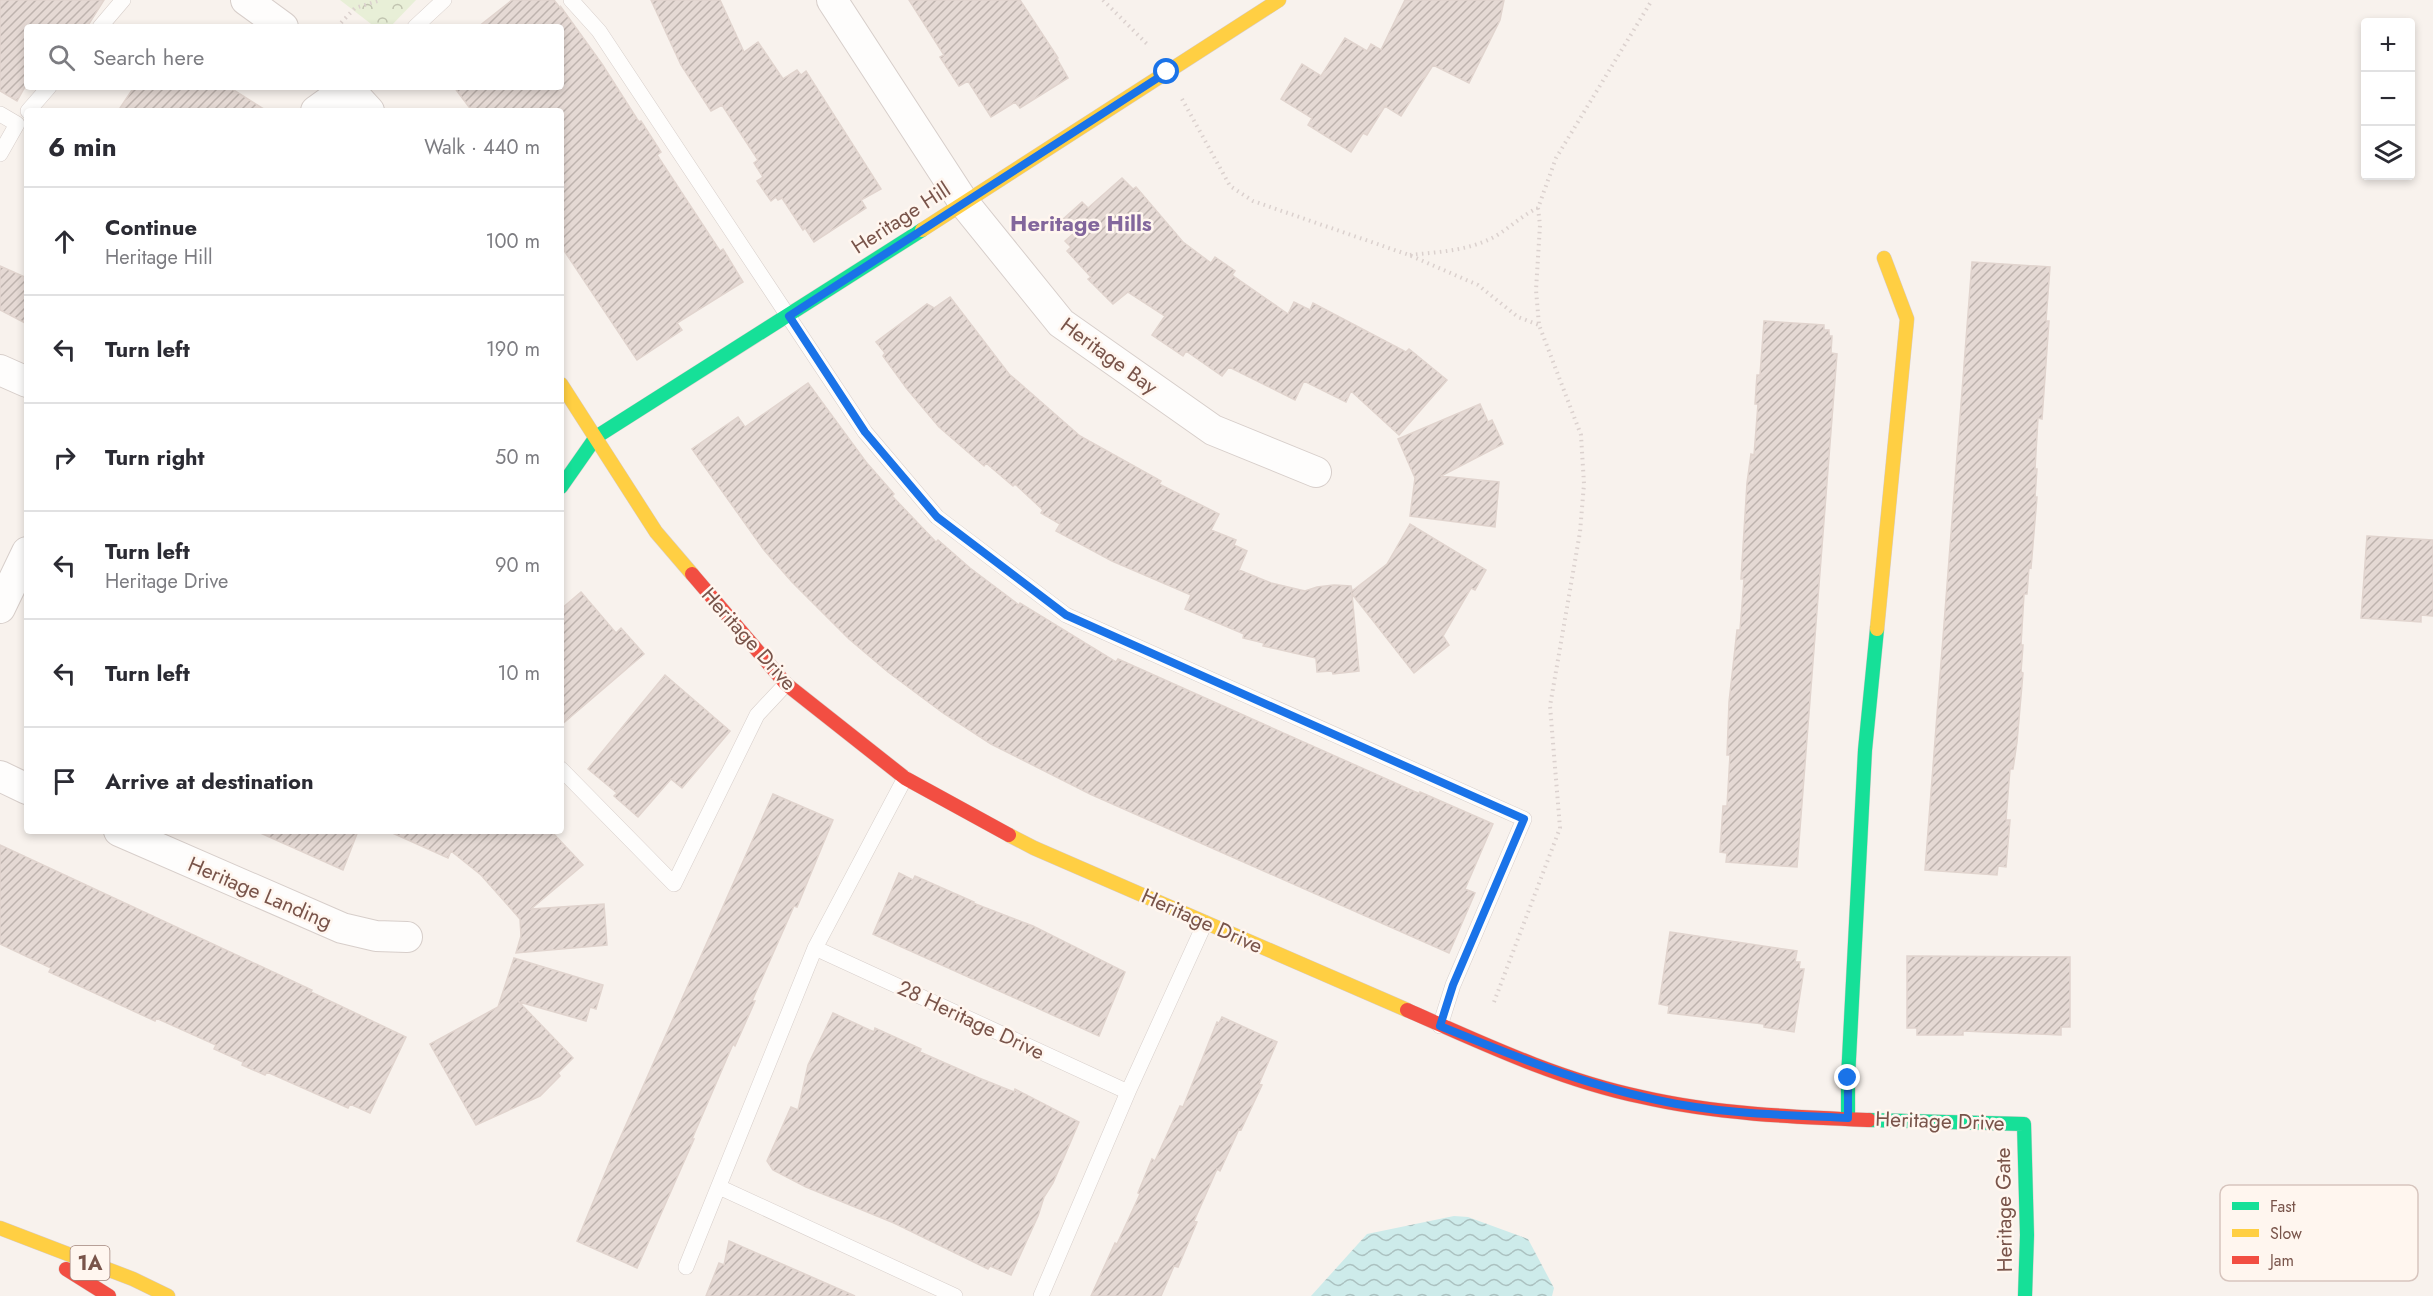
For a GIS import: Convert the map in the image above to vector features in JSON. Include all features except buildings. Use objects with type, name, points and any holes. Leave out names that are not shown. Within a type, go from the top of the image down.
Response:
[{"type":"street","points":[[246,0],[280,24]]},
{"type":"street","name":"Heritage Bay","points":[[832,0],[964,203],[1061,323],[1213,430],[1316,472]]},
{"type":"street","name":"Heritage Hill","points":[[564,483],[596,437],[789,316],[1279,0]]},
{"type":"street","points":[[320,108],[344,90]]},
{"type":"street","points":[[351,90],[366,108]]},
{"type":"street","points":[[1848,1118],[1848,1078],[1865,750],[1907,319],[1884,258]]},
{"type":"street","points":[[0,370],[24,381]]},
{"type":"street","name":"Heritage Drive","points":[[564,389],[656,532],[786,684],[905,778],[1034,848],[1440,1026],[1512,1056],[1592,1084],[1658,1100],[1726,1111],[2024,1124]]},
{"type":"street","points":[[0,608],[24,558]]},
{"type":"street","points":[[0,776],[24,788]]},
{"type":"street","name":"Heritage Landing","points":[[131,834],[342,928],[376,936],[407,937]]},
{"type":"street","name":"Heritage Gate","points":[[2024,1124],[2027,1235],[2025,1296]]},
{"type":"street","name":"1A","points":[[6,1231],[109,1296]]},
{"type":"street","name":"1A","points":[[6,1231],[133,1279],[168,1296]]},
{"type":"lane","points":[[103,24],[123,0]]},
{"type":"lane","points":[[418,24],[444,0]]},
{"type":"lane","points":[[571,0],[599,31],[865,432],[937,517],[1066,615],[1524,819],[1453,985],[1440,1026]]},
{"type":"lane","points":[[31,108],[46,90]]},
{"type":"lane","points":[[0,114],[24,116],[0,154]]},
{"type":"lane","points":[[564,772],[674,884],[757,716],[786,684]]},
{"type":"lane","points":[[686,1267],[814,948],[905,778]]},
{"type":"lane","points":[[1041,1296],[1128,1092],[1205,922]]},
{"type":"lane","name":"28 Heritage Drive","points":[[814,948],[1128,1092]]},
{"type":"lane","points":[[718,1188],[955,1296]]},
{"type":"path","points":[[340,24],[355,8],[381,0]]},
{"type":"path","points":[[1103,0],[1153,51]]},
{"type":"path","points":[[1494,1002],[1560,828],[1559,788],[1550,706],[1580,532],[1584,484],[1581,435],[1539,325],[1536,290],[1540,225],[1538,208],[1556,158],[1652,0]]},
{"type":"path","points":[[1179,94],[1230,186],[1253,201],[1409,255],[1478,285],[1518,317],[1539,325]]},
{"type":"path","points":[[1409,255],[1457,250],[1490,239],[1524,214],[1538,208]]},
{"type":"green space","points":[[340,0],[416,0],[393,24],[371,24]]},
{"type":"water","points":[[1454,1216],[1468,1217],[1528,1239],[1554,1288],[1552,1296],[1311,1296],[1367,1234]]},
{"type":"traffic: fast","points":[[564,483],[596,437],[922,230]]},
{"type":"traffic: fast","points":[[1848,1118],[1848,1078],[1865,750],[1877,629]]},
{"type":"traffic: fast","points":[[1869,1120],[2024,1124],[2027,1235],[2025,1296]]},
{"type":"traffic: slow","points":[[922,230],[1279,0]]},
{"type":"traffic: slow","points":[[1877,629],[1907,319],[1884,258]]},
{"type":"traffic: slow","points":[[564,389],[656,532],[692,574]]},
{"type":"traffic: slow","points":[[1009,835],[1034,848],[1407,1010]]},
{"type":"traffic: slow","points":[[0,1228],[133,1279],[168,1296]]},
{"type":"traffic: jam","points":[[692,574],[786,684],[905,778],[1009,835]]},
{"type":"traffic: jam","points":[[1407,1010],[1523,1060],[1612,1090],[1670,1103],[1727,1111],[1869,1120]]},
{"type":"traffic: jam","points":[[66,1269],[109,1296]]},
{"type":"district","name":"Heritage Hills","points":[[1081,223]]},
{"type":"route","points":[[1167,72],[789,316],[865,432],[937,517],[1066,615],[1524,819],[1453,985],[1440,1026],[1512,1056],[1592,1084],[1658,1100],[1726,1111],[1848,1118],[1848,1078]]}]
